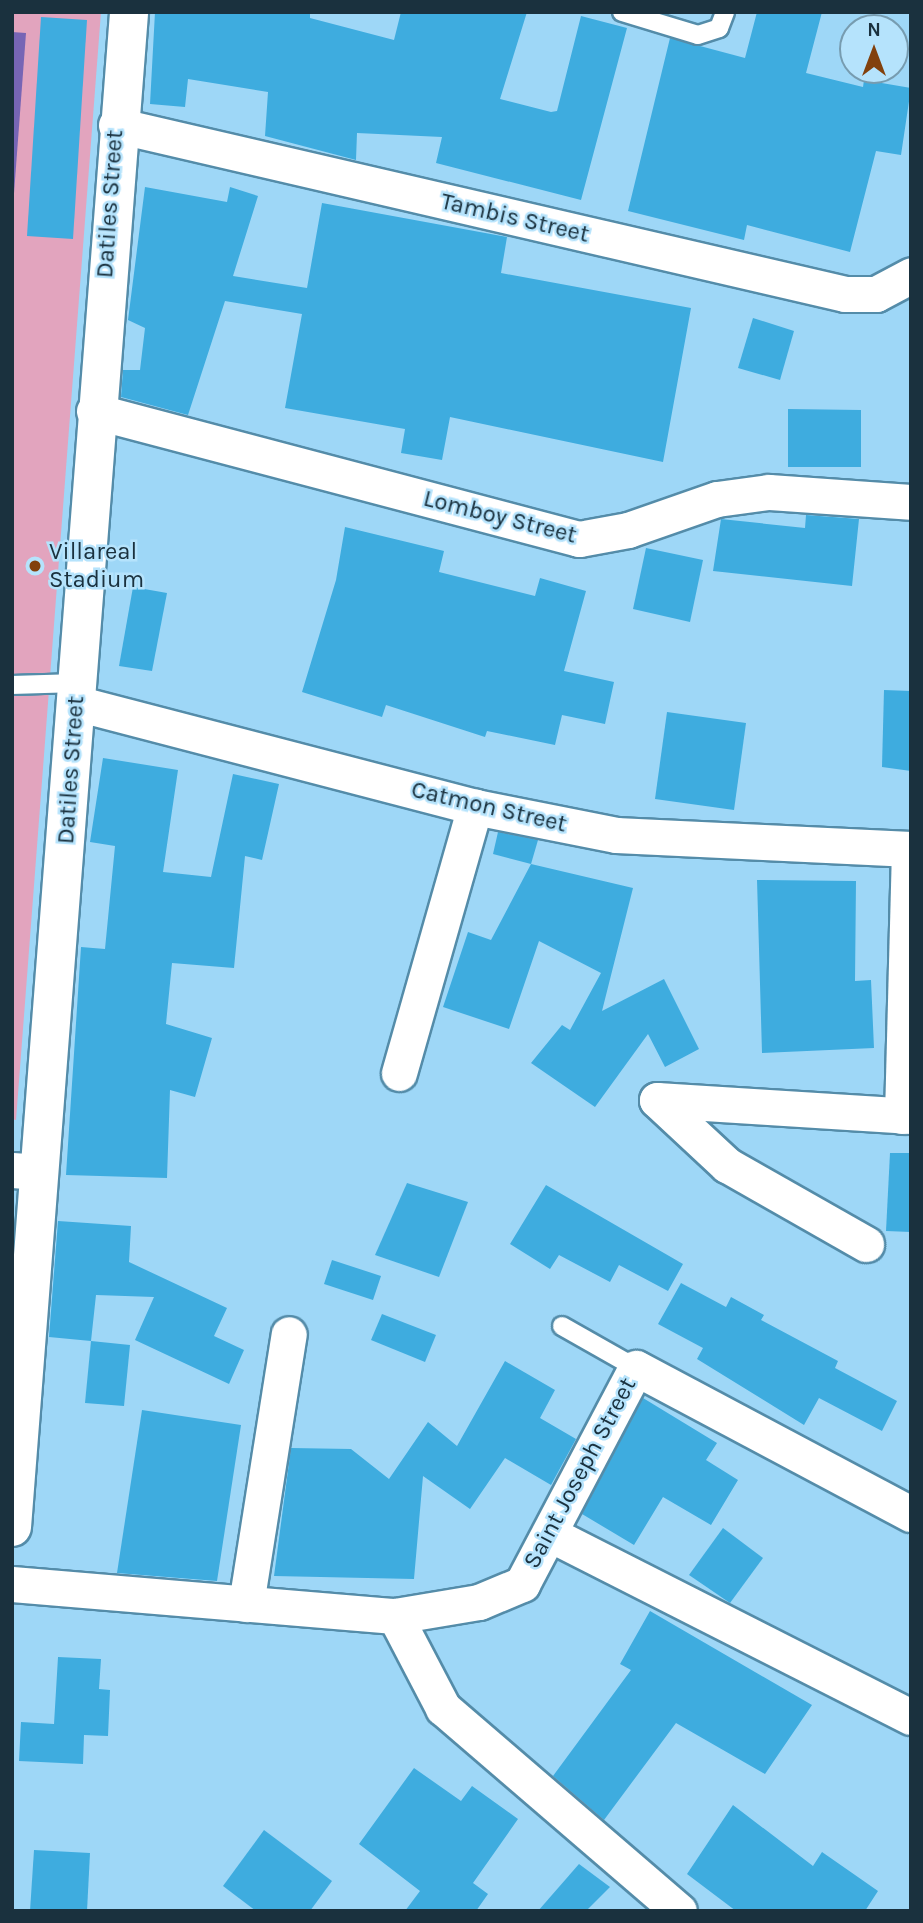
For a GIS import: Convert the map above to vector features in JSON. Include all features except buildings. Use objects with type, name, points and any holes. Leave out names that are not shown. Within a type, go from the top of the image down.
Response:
[{"type":"main road","name":"Datiles Street","points":[[12,1527],[26,1170],[77,693],[94,411],[116,125],[129,12]]},
{"type":"street","name":"Tambis Street","points":[[116,125],[845,294],[876,294],[911,275]]},
{"type":"street","name":"Lomboy Street","points":[[94,411],[579,539],[628,530],[717,499],[769,492],[911,502]]},
{"type":"street","name":"Catmon Street","points":[[77,693],[475,807],[616,835],[910,849]]},
{"type":"street","points":[[399,1073],[475,807]]},
{"type":"street","points":[[866,1244],[727,1165],[657,1100],[906,1116],[910,849]]},
{"type":"street","points":[[246,1604],[289,1334]]},
{"type":"street","name":"Saint Joseph Street","points":[[12,1584],[395,1616],[479,1602],[522,1584],[552,1535],[636,1368],[911,1514]]},
{"type":"street","points":[[552,1535],[911,1717]]},
{"type":"street","points":[[395,1616],[443,1708],[679,1911]]},
{"type":"lane","points":[[622,12],[698,35],[719,28],[725,12]]},
{"type":"lane","points":[[12,685],[77,693]]},
{"type":"lane","points":[[562,1326],[636,1368]]},
{"type":"shaded area","name":"Villareal Stadium","points":[[12,12],[101,12],[16,1120],[12,1119]]},
{"type":"shaded area","points":[[12,32],[26,33],[12,220]]},
{"type":"place","name":"Villareal Stadium","points":[[35,566]]}]
